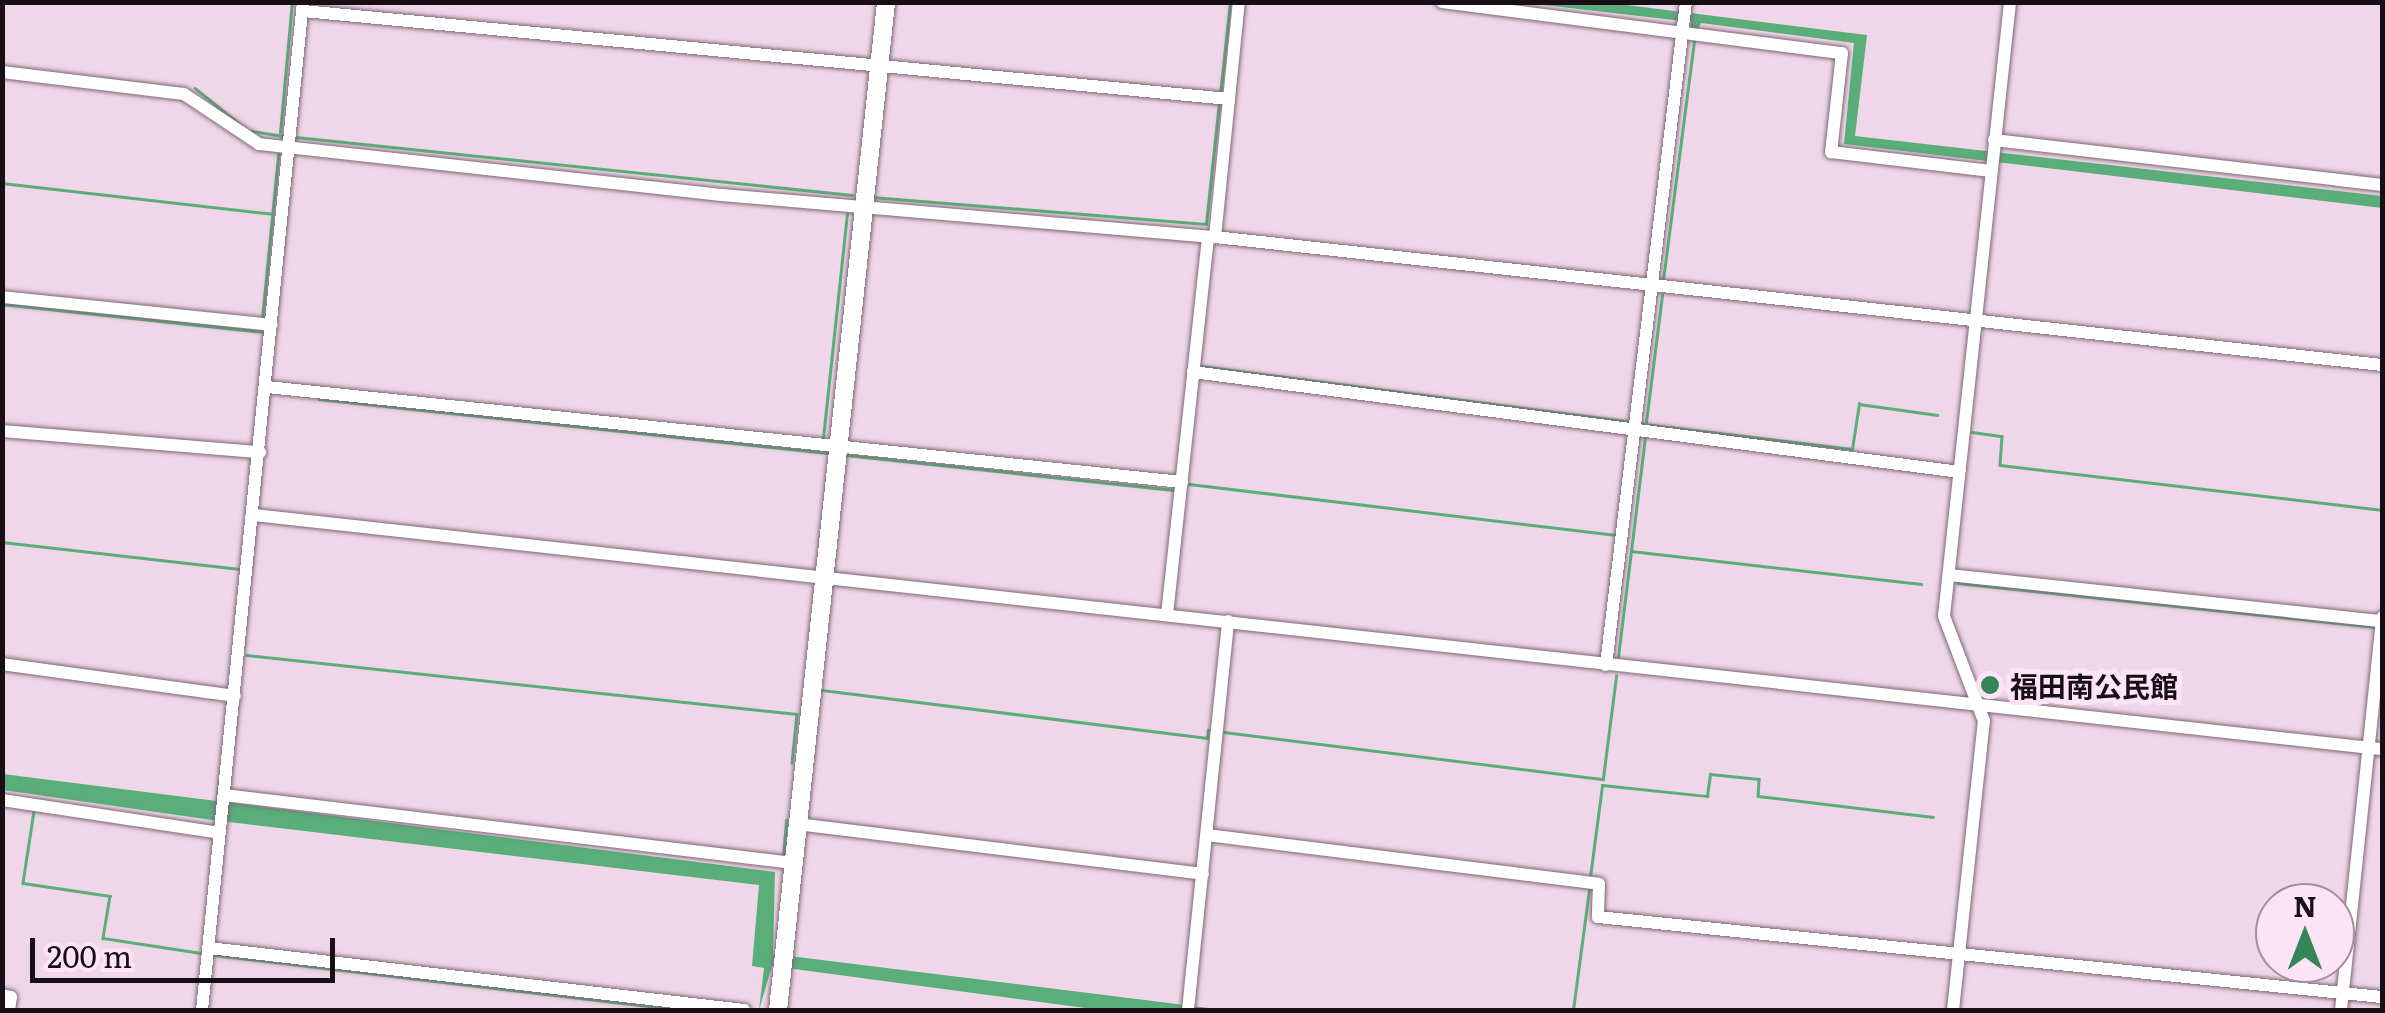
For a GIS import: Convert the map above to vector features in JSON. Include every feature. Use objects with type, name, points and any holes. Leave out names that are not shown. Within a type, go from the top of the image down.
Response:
[{"type":"street","points":[[778,1010],[860,208],[886,2]]},
{"type":"street","points":[[1167,614],[1212,237],[1223,98],[1239,2]]},
{"type":"street","points":[[1442,2],[1842,53],[1831,152],[1993,156],[2382,184]]},
{"type":"street","points":[[1953,1010],[1983,708],[1945,627],[2010,2]]},
{"type":"street","points":[[1606,665],[1652,287],[1689,31],[1686,5]]},
{"type":"street","points":[[202,1010],[303,6],[1223,98]]},
{"type":"street","points":[[2,72],[184,94],[244,137],[860,208],[1212,237],[2382,365]]},
{"type":"street","points":[[2,297],[272,325]]},
{"type":"street","points":[[1194,372],[1960,472]]},
{"type":"street","points":[[267,387],[1182,482]]},
{"type":"street","points":[[2,432],[260,452]]},
{"type":"street","points":[[254,515],[1983,708],[2375,748]]},
{"type":"street","points":[[1948,575],[2382,618],[2375,748],[2354,888],[2342,1010]]},
{"type":"street","points":[[1188,1007],[1228,621]]},
{"type":"street","points":[[2,664],[234,696]]},
{"type":"street","points":[[224,799],[793,862]]},
{"type":"street","points":[[2,800],[221,828]]},
{"type":"street","points":[[797,824],[1203,874]]},
{"type":"street","points":[[1207,835],[1599,884],[1598,916],[2382,997]]},
{"type":"street","points":[[208,948],[744,1010]]},
{"type":"street","points":[[2,994],[11,996],[9,1010]]},
{"type":"shaded area","points":[[1527,3],[1611,3],[1867,35],[1855,136],[2382,196],[2382,208],[1844,144],[1854,43],[1701,23],[1692,42],[1691,22]]},
{"type":"shaded area","points":[[3,774],[775,872],[773,954],[1225,1010],[1100,1010],[772,966],[759,1010],[764,968],[752,966],[759,885],[212,820],[3,790]]},
{"type":"waterway","points":[[280,133],[292,2]]},
{"type":"waterway","points":[[1220,95],[1230,2]]},
{"type":"waterway","points":[[1663,280],[1694,40]]},
{"type":"waterway","points":[[195,88],[241,125]]},
{"type":"waterway","points":[[872,197],[1206,224],[1219,103]]},
{"type":"waterway","points":[[252,131],[283,136]]},
{"type":"waterway","points":[[296,137],[852,195]]},
{"type":"waterway","points":[[262,319],[278,155]]},
{"type":"waterway","points":[[2,183],[272,214]]},
{"type":"waterway","points":[[823,438],[847,214]]},
{"type":"waterway","points":[[1646,422],[1662,295]]},
{"type":"waterway","points":[[2,304],[265,332]]},
{"type":"waterway","points":[[1201,366],[1630,422]]},
{"type":"waterway","points":[[319,399],[827,453]]},
{"type":"waterway","points":[[1643,424],[1852,449],[1859,404],[1937,415]]},
{"type":"waterway","points":[[1972,432],[2002,436],[2000,465],[2382,510]]},
{"type":"waterway","points":[[1618,657],[1645,438]]},
{"type":"waterway","points":[[846,455],[1173,490]]},
{"type":"waterway","points":[[1189,484],[1616,535]]},
{"type":"waterway","points":[[2,542],[239,569]]},
{"type":"waterway","points":[[1631,551],[1921,584]]},
{"type":"waterway","points":[[1958,583],[2374,627]]},
{"type":"waterway","points":[[246,655],[797,714],[792,763]]},
{"type":"waterway","points":[[1603,778],[1616,676]]},
{"type":"waterway","points":[[822,690],[1207,738],[1208,730]]},
{"type":"waterway","points":[[1224,732],[1603,779]]},
{"type":"waterway","points":[[1602,785],[1707,796],[1710,774],[1759,779],[1758,796],[1933,817]]},
{"type":"waterway","points":[[216,809],[219,782]]},
{"type":"waterway","points":[[1590,877],[1602,786]]},
{"type":"waterway","points":[[34,811],[23,883],[110,896],[103,938],[201,953]]},
{"type":"waterway","points":[[783,856],[786,820]]},
{"type":"waterway","points":[[1573,1010],[1589,890]]},
{"type":"waterway","points":[[215,955],[683,1010]]},
{"type":"place","name":"福田南公民館","points":[[1990,685]]}]
